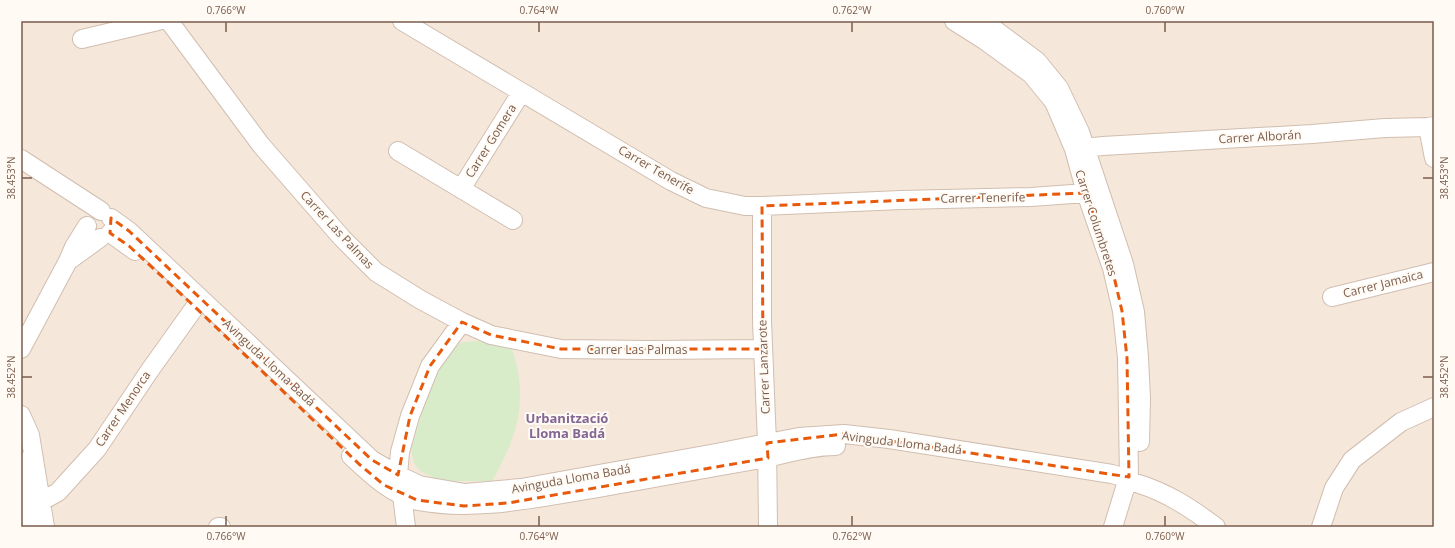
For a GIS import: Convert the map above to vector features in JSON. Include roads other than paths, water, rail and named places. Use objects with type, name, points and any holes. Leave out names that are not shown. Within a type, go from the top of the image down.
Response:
[{"type":"street","points":[[82,39],[158,21]]},
{"type":"street","name":"Carrer Las Palmas","points":[[169,21],[261,144],[342,238],[376,272],[421,300],[462,322],[491,334],[561,350],[763,349]]},
{"type":"street","name":"Carrer Tenerife","points":[[402,21],[671,181],[706,198],[745,206],[762,206],[901,200],[1039,197],[1086,193]]},
{"type":"street","name":"Carrer Columbretes","points":[[954,21],[991,28],[1031,74],[1054,102],[1080,148],[1103,200],[1124,264],[1135,312],[1140,357],[1140,466],[1130,483]]},
{"type":"street","name":"Carrer Gomera","points":[[461,189],[521,93]]},
{"type":"street","points":[[1431,126],[1434,158]]},
{"type":"street","name":"Carrer Alborán","points":[[1080,148],[1431,126]]},
{"type":"street","name":"Carrer Columbretes","points":[[1080,148],[1086,193],[1112,268],[1122,311],[1127,358],[1130,483]]},
{"type":"street","points":[[398,151],[513,220]]},
{"type":"street","name":"Avinguda Lloma Badá","points":[[21,159],[99,224],[129,231],[372,460],[419,484],[465,493],[514,489],[716,453],[767,450]]},
{"type":"street","name":"Avinguda Lloma Badá","points":[[21,173],[68,203],[129,246],[359,464],[384,485],[402,495],[417,500],[464,506],[508,503],[767,450],[799,437],[844,434],[889,439],[1112,474],[1130,483],[1161,492],[1194,511],[1216,527]]},
{"type":"street","points":[[1086,193],[1103,200]]},
{"type":"street","name":"Carrer Lanzarote","points":[[762,206],[763,349],[768,527]]},
{"type":"street","points":[[21,349],[68,261],[74,246],[99,224]]},
{"type":"street","name":"Carrer Jamaica","points":[[1332,297],[1434,272]]},
{"type":"street","name":"Carrer Menorca","points":[[42,501],[58,492],[97,449],[150,370],[195,307]]},
{"type":"street","points":[[406,527],[398,474],[400,452],[410,416],[430,366],[462,322]]},
{"type":"street","points":[[1321,527],[1334,488],[1352,460],[1401,422],[1434,407]]},
{"type":"street","points":[[21,415],[30,435],[42,501],[45,527]]},
{"type":"street","points":[[21,461],[32,527]]},
{"type":"street","points":[[1113,527],[1130,483]]},
{"type":"street","points":[[1125,527],[1130,483]]},
{"type":"district","name":"Urbanització Lloma Badá","points":[[567,426]]}]
